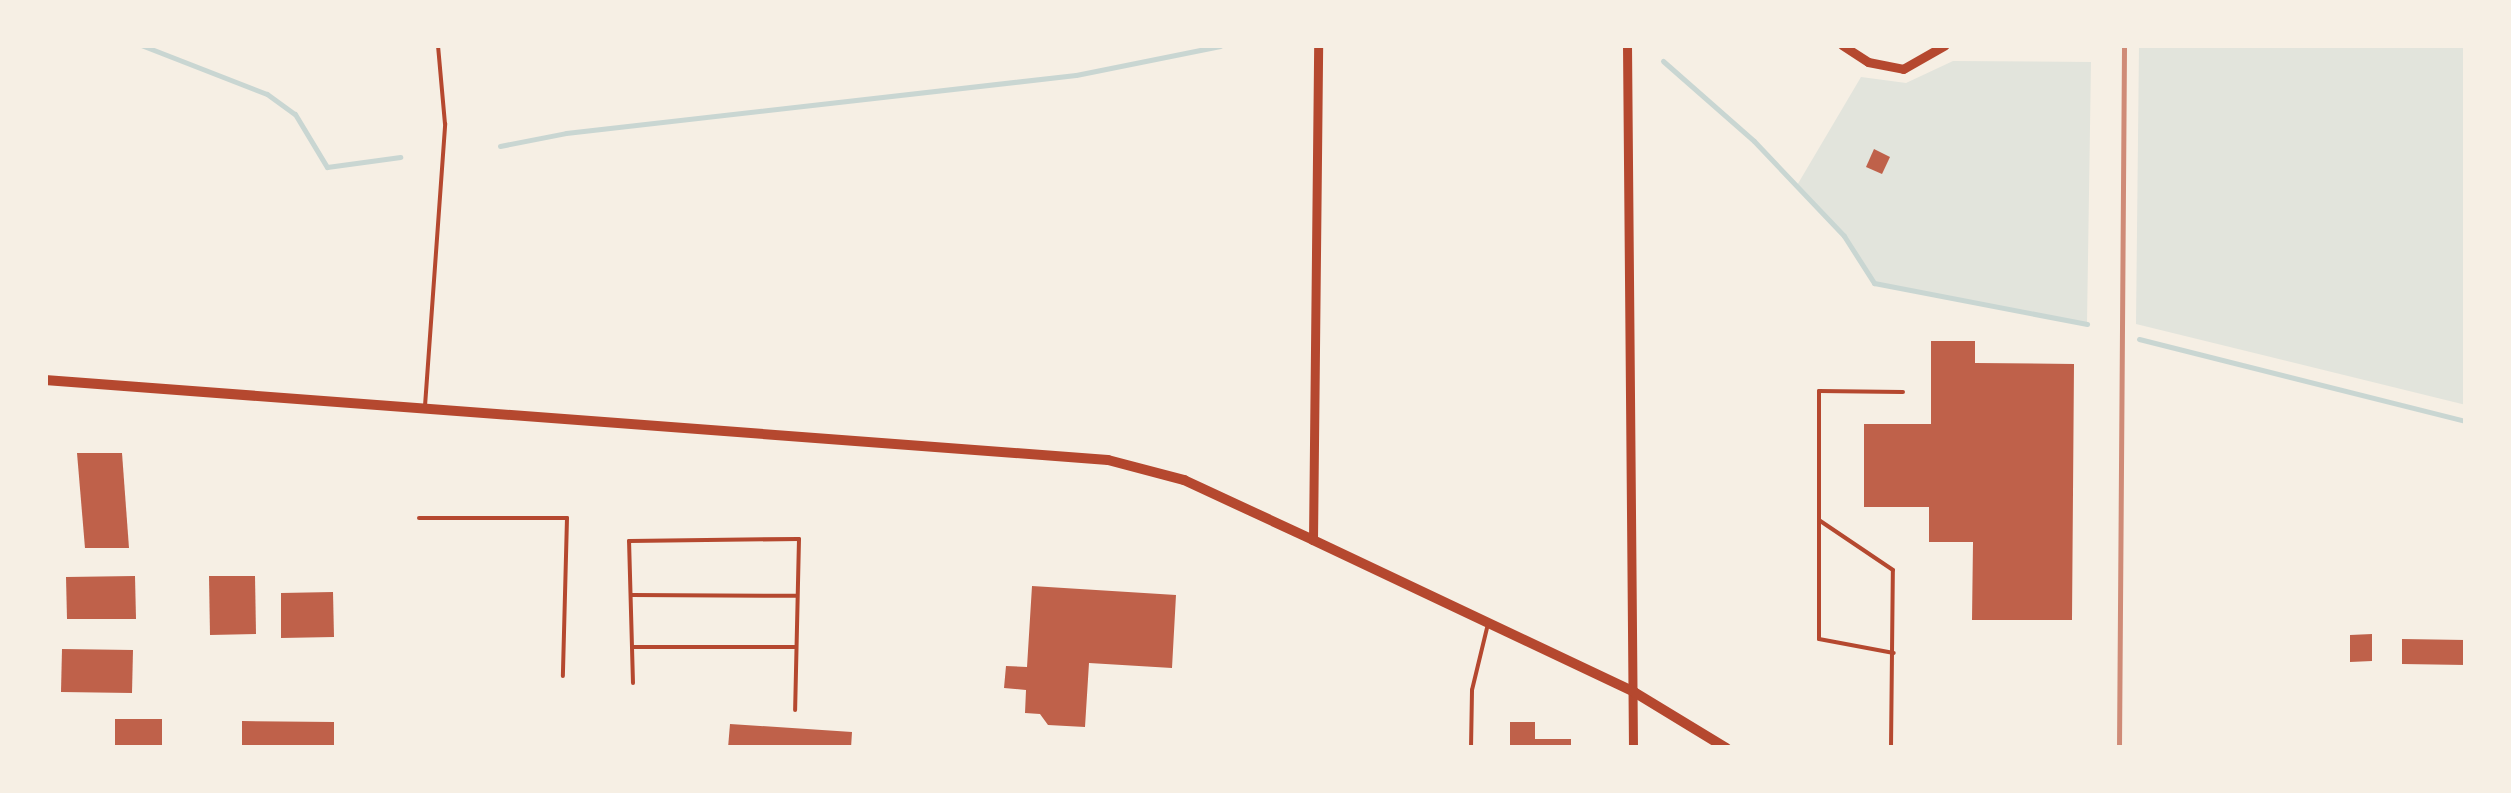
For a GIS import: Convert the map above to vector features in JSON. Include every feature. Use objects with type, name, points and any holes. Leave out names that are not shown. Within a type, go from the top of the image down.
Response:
[{"type":"street","points":[[1313,540],[1318,45]]},
{"type":"street","points":[[1627,45],[1633,748]]},
{"type":"street","points":[[1842,45],[1884,68],[1921,64],[1945,45]]},
{"type":"street","points":[[45,380],[1063,452],[1184,480],[1634,692],[1726,748]]},
{"type":"lane","points":[[425,406],[445,124],[438,45]]},
{"type":"lane","points":[[1894,653],[1818,639],[1819,390],[1902,392]]},
{"type":"lane","points":[[418,518],[567,518],[563,676]]},
{"type":"lane","points":[[1820,520],[1893,570],[1891,748]]},
{"type":"lane","points":[[633,683],[629,542],[799,539],[795,710]]},
{"type":"lane","points":[[630,595],[798,596]]},
{"type":"lane","points":[[1471,748],[1472,690],[1488,623]]},
{"type":"lane","points":[[632,648],[796,647]]},
{"type":"shaded area","points":[[2139,45],[2466,45],[2466,405],[2136,324]]},
{"type":"shaded area","points":[[1953,61],[2091,62],[2087,324],[1874,283],[1844,236],[1796,187],[1861,77],[1906,83]]},
{"type":"building","points":[[1874,149],[1890,157],[1882,174],[1866,167]]},
{"type":"building","points":[[1931,341],[1975,341],[1975,363],[2074,364],[2072,620],[1972,620],[1973,542],[1929,542],[1929,507],[1864,507],[1864,424],[1931,424]]},
{"type":"building","points":[[77,453],[122,453],[129,548],[85,548]]},
{"type":"building","points":[[135,576],[136,619],[67,619],[66,577]]},
{"type":"building","points":[[209,576],[255,576],[256,634],[210,635]]},
{"type":"building","points":[[1032,586],[1176,595],[1172,668],[1089,663],[1085,727],[1048,725],[1040,714],[1025,713],[1026,690],[1004,688],[1006,666],[1027,667]]},
{"type":"building","points":[[333,592],[334,637],[281,638],[281,593]]},
{"type":"building","points":[[2372,634],[2372,661],[2350,662],[2350,635]]},
{"type":"building","points":[[2402,639],[2466,640],[2466,665],[2402,664]]},
{"type":"building","points":[[62,649],[133,650],[132,693],[61,692]]},
{"type":"building","points":[[115,719],[162,719],[162,748],[115,748]]},
{"type":"building","points":[[242,721],[334,722],[334,748],[242,748]]},
{"type":"building","points":[[1510,722],[1535,722],[1535,739],[1571,739],[1571,748],[1510,748]]},
{"type":"building","points":[[730,724],[852,732],[851,748],[728,748]]},
{"type":"waterway","points":[[141,45],[267,94],[295,114],[327,167],[400,157]]},
{"type":"waterway","points":[[500,146],[566,133],[1076,75],[1220,46]]},
{"type":"waterway","points":[[1663,61],[1754,141],[1844,236],[1874,283],[2087,324]]},
{"type":"waterway","points":[[2139,339],[2466,421]]},
{"type":"railway","points":[[2119,748],[2124,45]]}]
